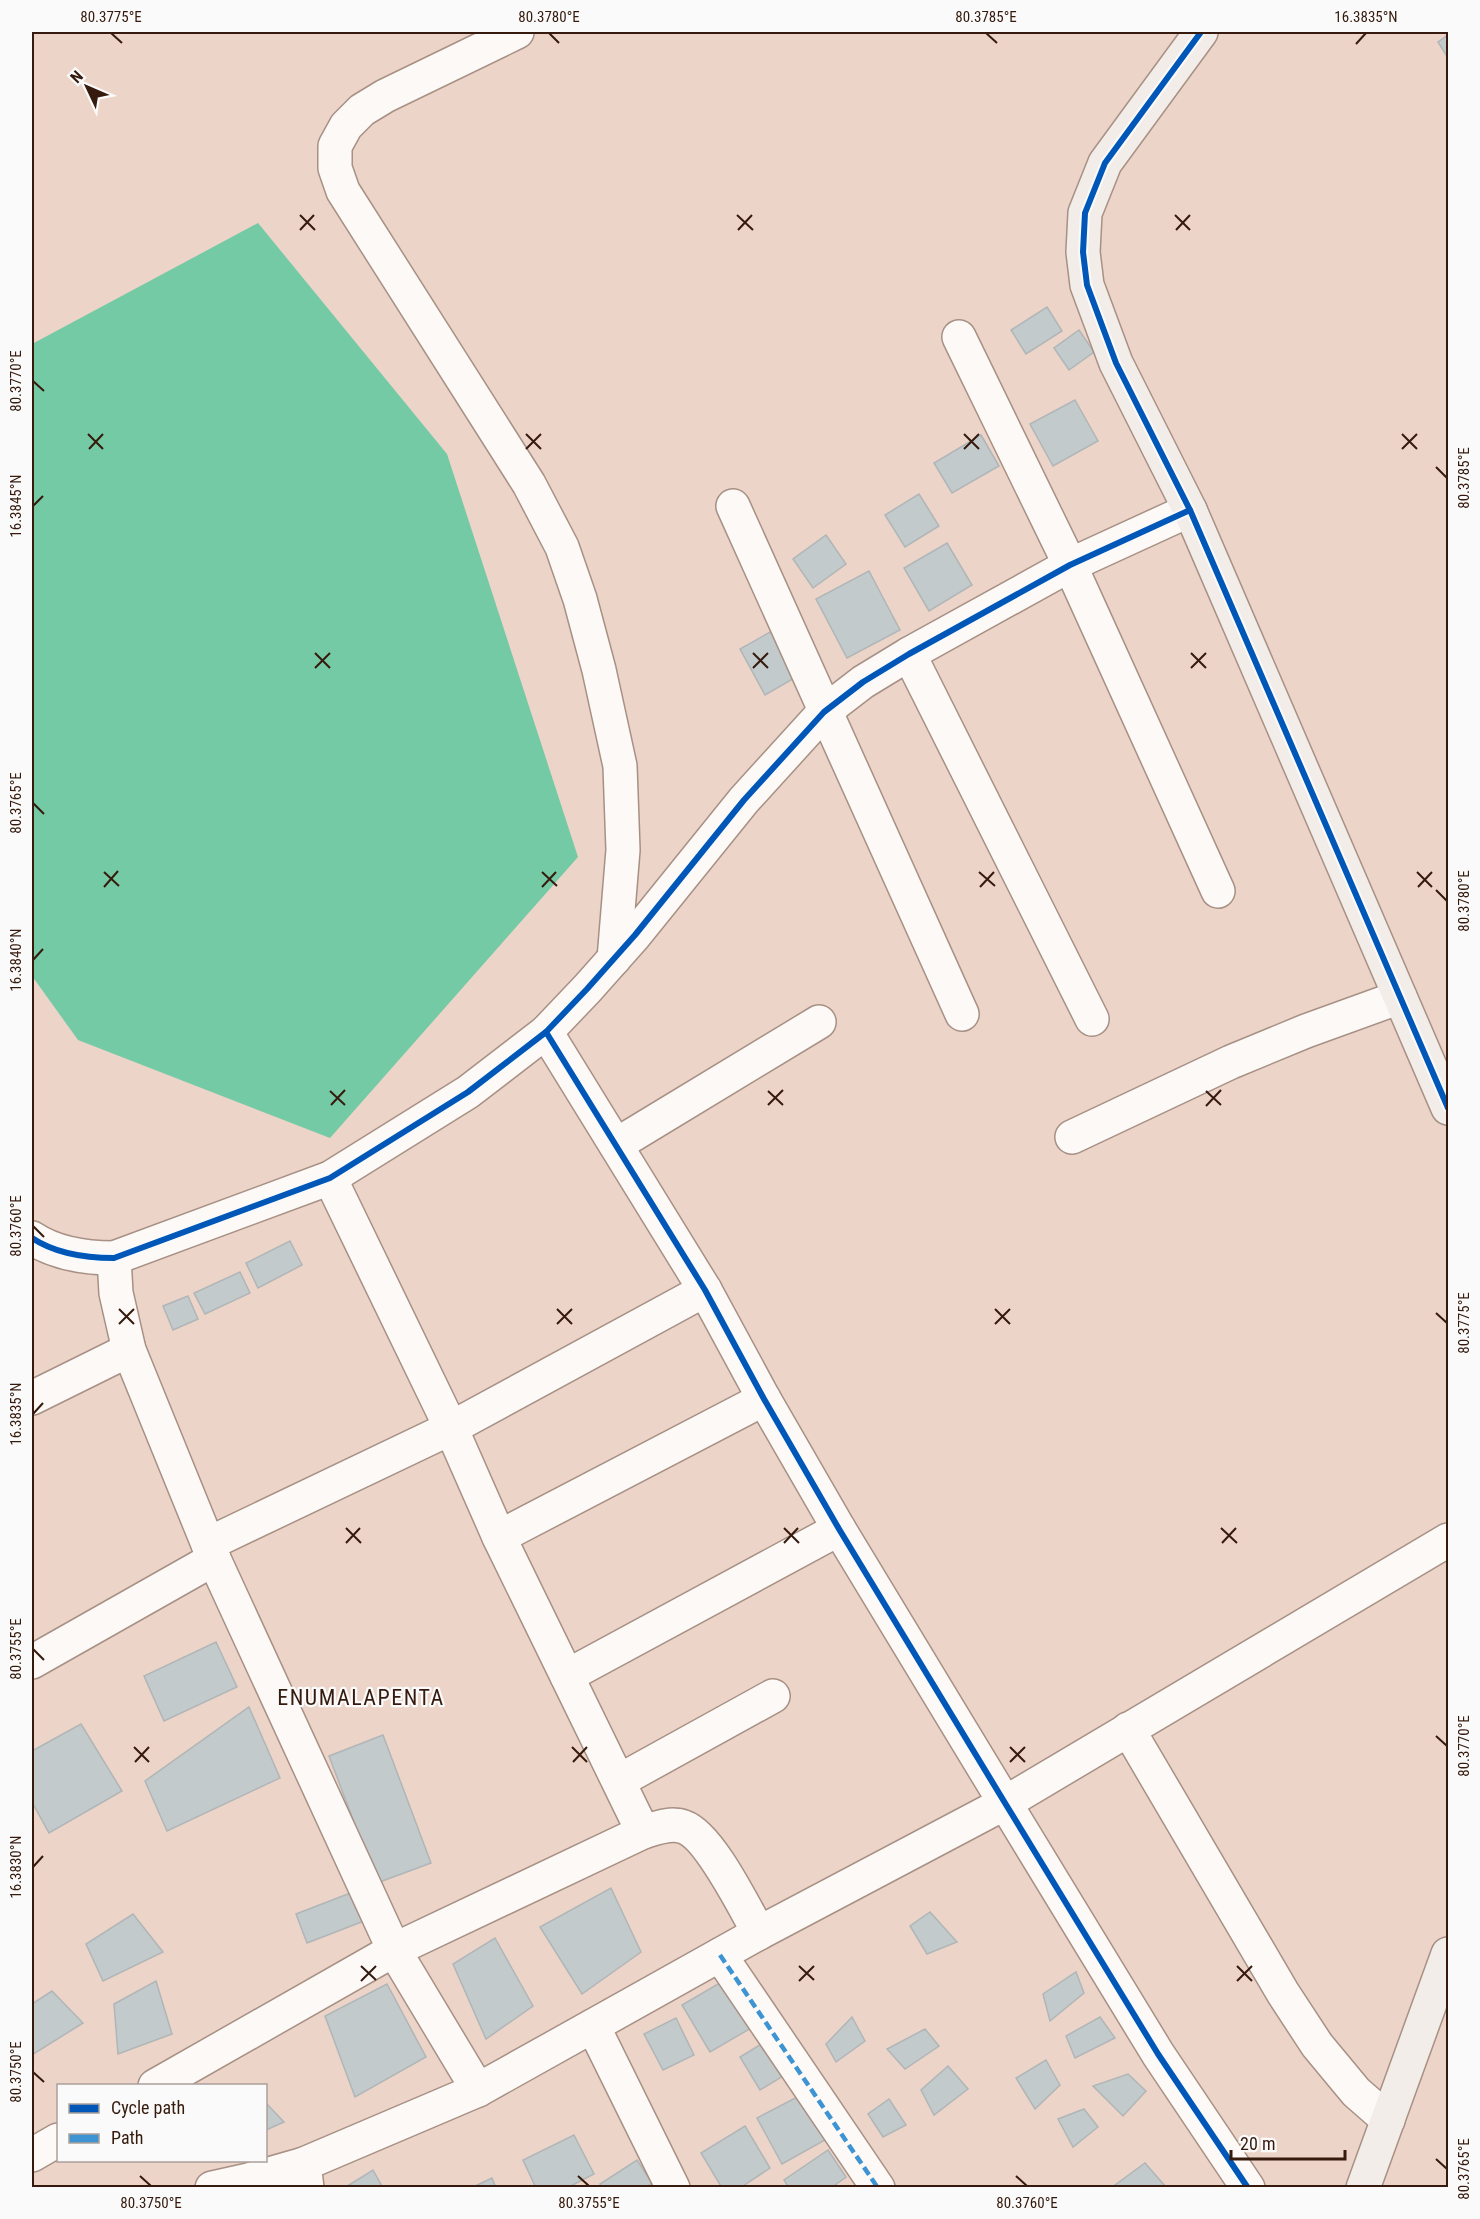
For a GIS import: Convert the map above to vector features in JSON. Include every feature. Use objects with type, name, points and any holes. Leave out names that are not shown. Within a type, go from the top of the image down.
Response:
[{"type":"street","points":[[518,32],[385,96],[362,110],[346,126],[335,146],[334,168],[343,191],[529,484],[561,547],[580,598],[599,670],[620,766],[623,850],[614,959]]},
{"type":"street","points":[[1201,32],[1105,163],[1085,213],[1083,252],[1087,285],[1116,363],[1190,510],[1449,1107]]},
{"type":"street","points":[[959,337],[1070,565],[1218,891]]},
{"type":"street","points":[[733,506],[962,1014]]},
{"type":"street","points":[[32,1238],[41,1244],[82,1258],[114,1258],[330,1178],[468,1092],[546,1032],[614,959],[744,800],[824,712],[863,682],[909,654],[1070,565],[1190,510]]},
{"type":"street","points":[[909,654],[1092,1019]]},
{"type":"street","points":[[1072,1137],[1231,1062],[1306,1031],[1400,997]]},
{"type":"street","points":[[616,1145],[819,1022]]},
{"type":"street","points":[[546,1032],[705,1290],[764,1399],[839,1529],[1005,1803],[1158,2054],[1248,2187]]},
{"type":"street","points":[[330,1178],[451,1428],[499,1537],[643,1832]]},
{"type":"street","points":[[114,1258],[116,1293],[129,1350],[211,1552],[394,1950],[478,2090]]},
{"type":"street","points":[[32,1662],[211,1552],[451,1428],[705,1290]]},
{"type":"street","points":[[32,1398],[129,1350]]},
{"type":"street","points":[[499,1537],[764,1399]]},
{"type":"street","points":[[567,1676],[839,1529]]},
{"type":"street","points":[[212,2187],[248,2180],[305,2176],[478,2090],[759,1933],[1005,1803],[1449,1540]]},
{"type":"street","points":[[619,1781],[773,1696]]},
{"type":"street","points":[[1128,1729],[1283,1993],[1317,2045],[1356,2092],[1388,2120]]},
{"type":"street","points":[[156,2084],[394,1950],[643,1832],[666,1825],[685,1827],[703,1843],[721,1867],[759,1933]]},
{"type":"street","points":[[1363,2187],[1449,1954]]},
{"type":"street","points":[[720,1955],[878,2187]]},
{"type":"street","points":[[593,2026],[673,2187]]},
{"type":"street","points":[[32,2155],[57,2141]]},
{"type":"shaded area","points":[[258,223],[447,454],[578,857],[330,1138],[78,1040],[32,976],[32,344]]},
{"type":"building","points":[[1448,35],[1448,58],[1438,42]]},
{"type":"building","points":[[1047,307],[1062,331],[1026,354],[1011,330]]},
{"type":"building","points":[[1079,330],[1094,352],[1069,370],[1054,348]]},
{"type":"building","points":[[1075,400],[1098,441],[1053,466],[1030,424]]},
{"type":"building","points":[[981,435],[999,466],[952,493],[934,463]]},
{"type":"building","points":[[919,494],[939,526],[905,547],[885,515]]},
{"type":"building","points":[[826,535],[846,564],[813,588],[793,559]]},
{"type":"building","points":[[947,543],[972,585],[929,611],[904,568]]},
{"type":"building","points":[[869,571],[900,630],[847,658],[816,599]]},
{"type":"building","points":[[772,631],[798,676],[765,695],[740,649]]},
{"type":"building","points":[[290,1241],[302,1265],[258,1288],[246,1263]]},
{"type":"building","points":[[240,1272],[250,1293],[205,1314],[194,1293]]},
{"type":"building","points":[[188,1296],[198,1319],[173,1330],[163,1306]]},
{"type":"building","points":[[216,1642],[237,1687],[164,1721],[144,1676]]},
{"type":"building","points":[[249,1707],[280,1778],[167,1831],[145,1781]]},
{"type":"building","points":[[81,1724],[122,1791],[49,1833],[32,1802],[32,1751]]},
{"type":"building","points":[[383,1735],[431,1863],[377,1883],[329,1756]]},
{"type":"building","points":[[611,1888],[641,1952],[582,1994],[540,1927]]},
{"type":"building","points":[[353,1892],[364,1921],[307,1943],[296,1914]]},
{"type":"building","points":[[930,1912],[957,1942],[927,1954],[910,1926]]},
{"type":"building","points":[[133,1914],[163,1952],[103,1981],[86,1944]]},
{"type":"building","points":[[495,1938],[533,2006],[486,2039],[453,1964]]},
{"type":"building","points":[[1076,1972],[1084,1993],[1050,2021],[1043,1994]]},
{"type":"building","points":[[730,1977],[758,2024],[710,2052],[682,2005]]},
{"type":"building","points":[[156,1981],[172,2034],[118,2054],[114,2004]]},
{"type":"building","points":[[387,1984],[426,2057],[355,2097],[325,2016]]},
{"type":"building","points":[[52,1991],[83,2023],[32,2055],[32,2004]]},
{"type":"building","points":[[852,2017],[865,2041],[836,2062],[826,2044]]},
{"type":"building","points":[[1100,2017],[1115,2038],[1075,2058],[1066,2036]]},
{"type":"building","points":[[676,2018],[694,2055],[663,2070],[644,2034]]},
{"type":"building","points":[[925,2029],[939,2046],[905,2069],[887,2049]]},
{"type":"building","points":[[763,2043],[783,2076],[760,2090],[740,2057]]},
{"type":"building","points":[[1046,2060],[1060,2085],[1035,2109],[1016,2078]]},
{"type":"building","points":[[948,2066],[968,2089],[934,2115],[921,2090]]},
{"type":"building","points":[[1128,2074],[1146,2091],[1123,2116],[1093,2086]]},
{"type":"building","points":[[801,2095],[825,2140],[782,2164],[757,2118]]},
{"type":"building","points":[[889,2099],[906,2125],[883,2137],[868,2114]]},
{"type":"building","points":[[267,2104],[284,2122],[267,2130]]},
{"type":"building","points":[[1084,2109],[1098,2127],[1073,2147],[1058,2119]]},
{"type":"building","points":[[745,2126],[770,2168],[740,2188],[722,2188],[701,2153]]},
{"type":"building","points":[[574,2135],[594,2174],[567,2188],[536,2188],[523,2160]]},
{"type":"building","points":[[828,2150],[846,2177],[831,2188],[789,2188],[784,2180]]},
{"type":"building","points":[[637,2160],[652,2183],[645,2188],[602,2188],[600,2184]]},
{"type":"building","points":[[1145,2163],[1166,2187],[1111,2188]]},
{"type":"building","points":[[373,2170],[383,2188],[344,2188]]},
{"type":"building","points":[[492,2178],[496,2188],[471,2188]]},
{"type":"marked path","points":[[720,1955],[878,2188]]},
{"type":"cycle path","points":[[1201,32],[1105,163],[1085,213],[1083,252],[1087,285],[1116,363],[1190,510],[1448,1108]]},
{"type":"cycle path","points":[[32,1238],[51,1248],[71,1254],[114,1258],[330,1178],[468,1092],[546,1032],[587,989],[635,935],[744,800],[824,712],[863,682],[909,654],[1070,565],[1190,510]]},
{"type":"cycle path","points":[[546,1032],[705,1290],[764,1399],[839,1529],[1005,1803],[1158,2054],[1248,2188]]},
{"type":"district","name":"ENUMALAPENTA","points":[[361,1697]]}]
